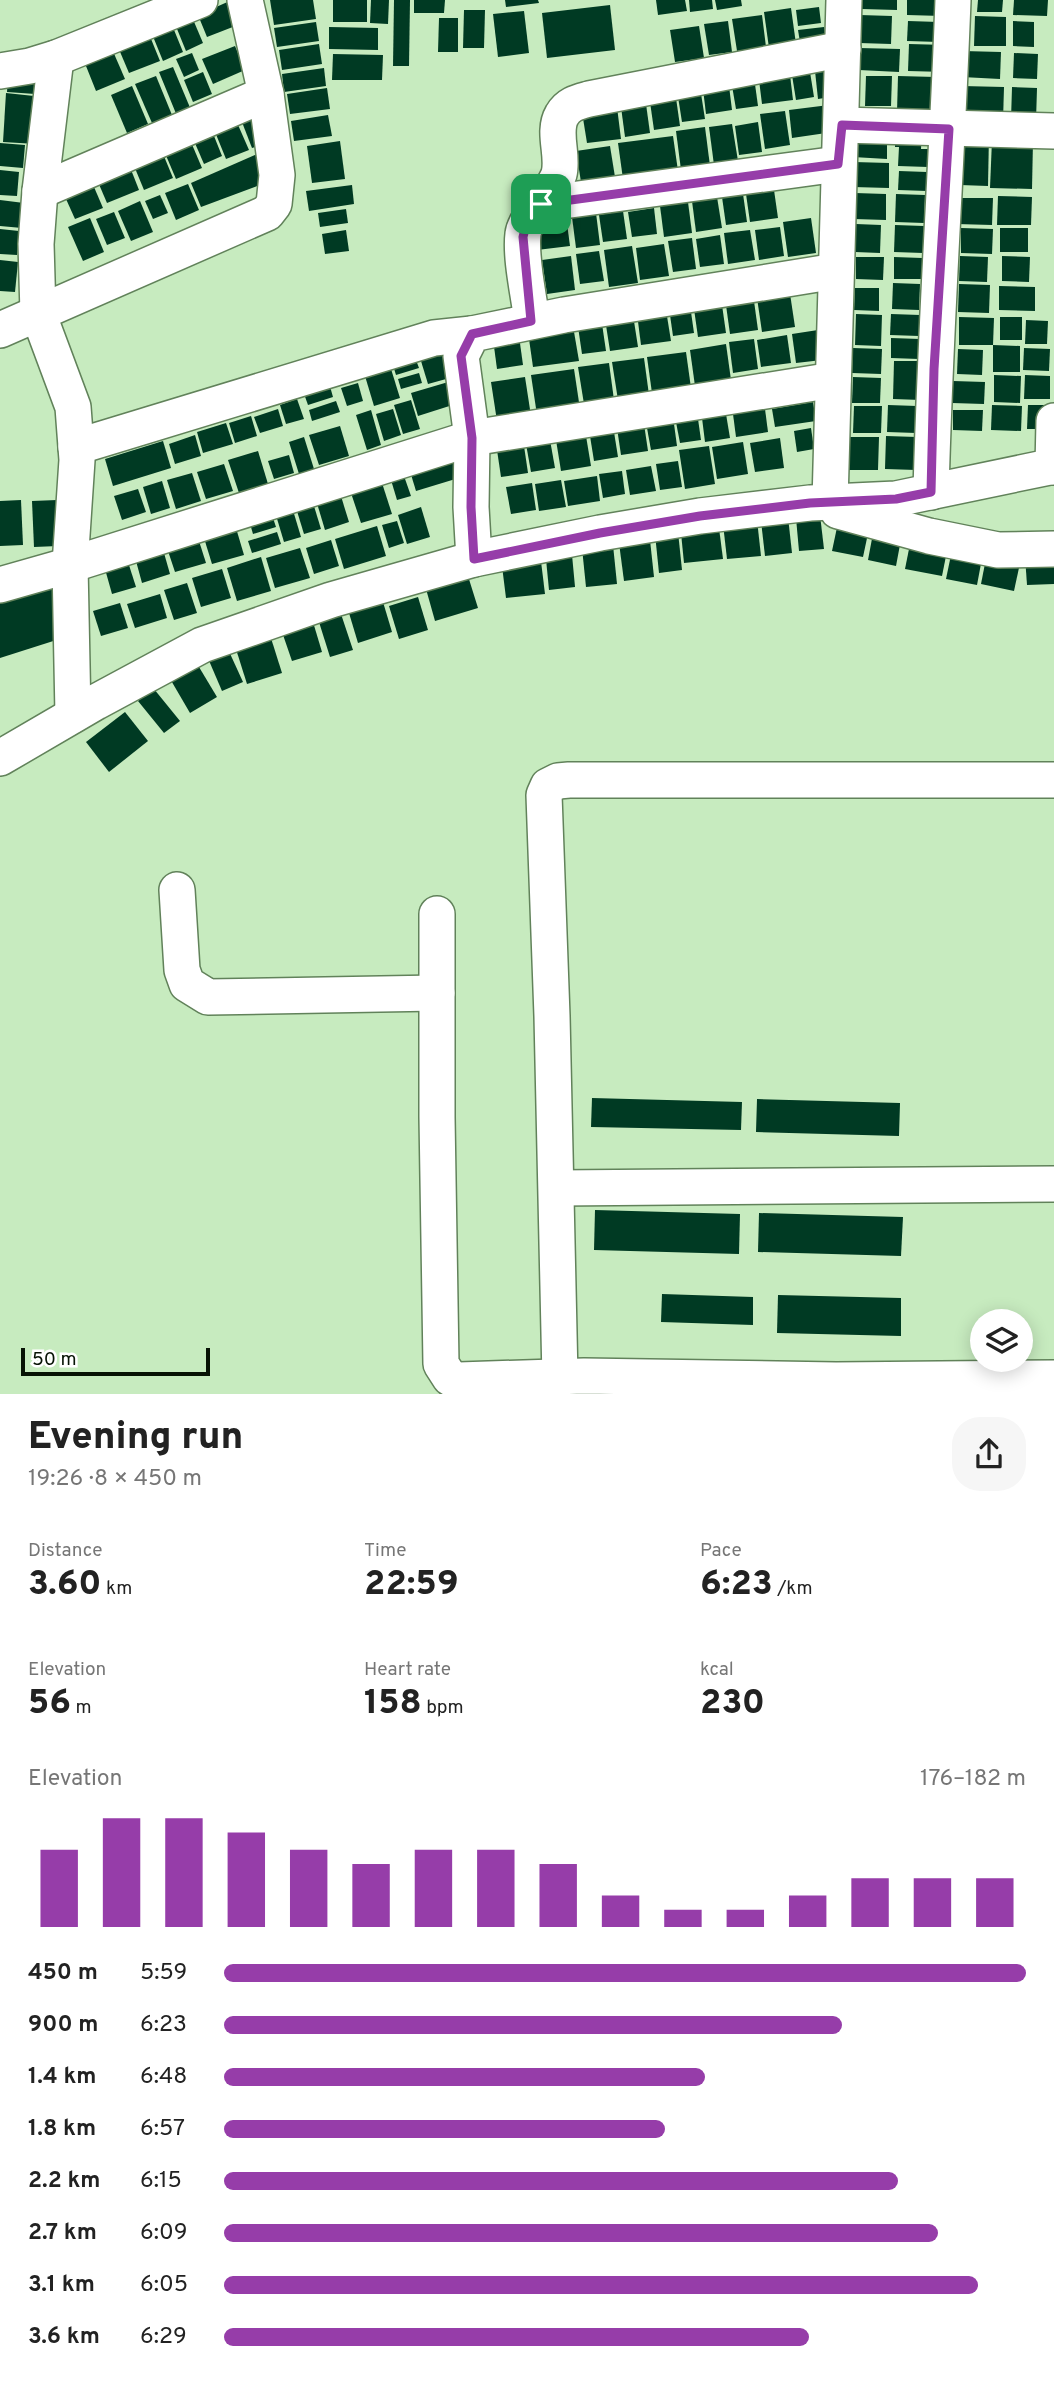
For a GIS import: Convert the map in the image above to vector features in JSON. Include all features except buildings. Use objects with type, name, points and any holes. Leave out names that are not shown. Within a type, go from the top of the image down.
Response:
[{"type":"street","points":[[0,71],[56,58],[200,0]]},
{"type":"street","points":[[0,330],[270,211],[278,175],[266,94],[245,0]]},
{"type":"street","points":[[820,503],[833,380],[844,0]]},
{"type":"street","points":[[931,492],[934,369],[949,129],[953,0]]},
{"type":"street","points":[[531,321],[523,237],[526,225],[558,175],[561,162],[558,125],[561,116],[574,103],[843,49]]},
{"type":"street","points":[[56,58],[36,244],[38,313],[73,407],[77,460],[70,565],[73,715]]},
{"type":"street","points":[[40,191],[266,94]]},
{"type":"street","points":[[842,125],[1054,131]]},
{"type":"street","points":[[541,204],[838,164]]},
{"type":"street","points":[[76,447],[434,338],[472,334],[531,321],[836,271]]},
{"type":"street","points":[[472,334],[461,356],[472,438],[471,507],[474,559]]},
{"type":"street","points":[[0,585],[472,438],[833,380]]},
{"type":"street","points":[[0,758],[202,645],[331,600],[474,559],[650,525],[820,503],[896,499],[1054,467],[1054,421]]},
{"type":"street","points":[[820,503],[929,536],[998,550],[1054,549]]},
{"type":"street","points":[[560,1378],[557,1188],[544,795],[548,786],[569,780],[1054,780]]},
{"type":"street","points":[[177,890],[182,970],[187,984],[208,997],[437,993]]},
{"type":"street","points":[[437,914],[441,1364],[450,1378],[1054,1378]]},
{"type":"street","points":[[557,1188],[1054,1184]]},
{"type":"route","points":[[842,125],[949,129],[934,369],[931,492],[896,499],[810,503],[700,516],[474,559],[471,507],[472,438],[461,356],[472,334],[531,321],[523,231],[541,204],[838,164],[842,125]]}]
